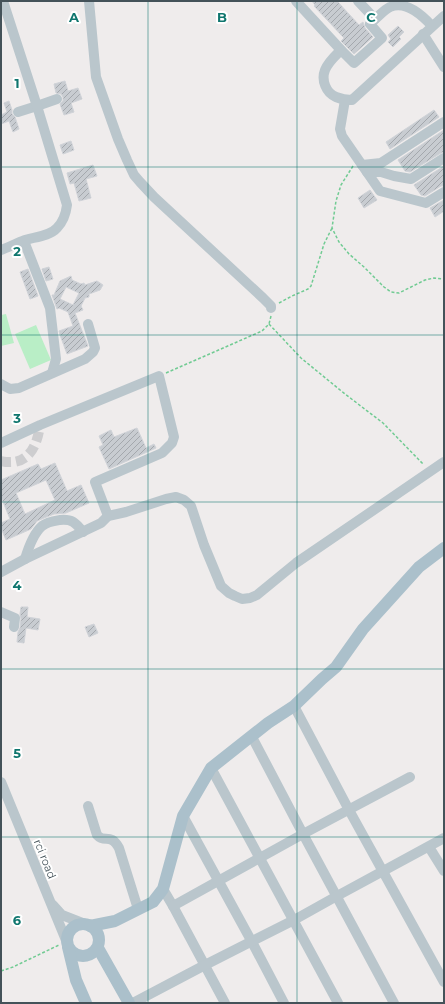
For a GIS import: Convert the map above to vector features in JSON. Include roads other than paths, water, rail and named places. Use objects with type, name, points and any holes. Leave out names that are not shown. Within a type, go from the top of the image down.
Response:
[{"type":"main road","points":[[87,925],[115,921],[153,902],[163,890],[183,816],[211,768],[268,723],[294,706],[336,667],[363,629],[419,567],[444,548]]},
{"type":"main road","points":[[64,945],[74,954],[79,956],[84,957],[90,955],[94,952],[115,921]]},
{"type":"main road","points":[[86,1003],[64,945],[71,930],[80,924],[94,928],[98,932],[99,943],[129,1003]]},
{"type":"street","points":[[1,250],[50,233],[57,228],[62,221],[66,213],[67,205],[3,1]]},
{"type":"street","points":[[89,1],[96,77],[118,139],[134,175],[154,197],[258,293],[271,306],[271,308]]},
{"type":"street","points":[[296,1],[354,63],[382,38],[370,24],[390,6],[398,4],[416,9],[432,26]]},
{"type":"street","points":[[358,1],[375,19]]},
{"type":"street","points":[[341,50],[328,62],[324,71],[325,86],[335,97],[345,100],[352,100],[444,16]]},
{"type":"street","points":[[423,34],[444,67]]},
{"type":"street","points":[[18,112],[57,99]]},
{"type":"street","points":[[345,100],[340,129],[342,136],[380,191],[426,203],[444,192]]},
{"type":"street","points":[[364,169],[381,163],[444,122]]},
{"type":"street","points":[[364,169],[411,179],[444,158]]},
{"type":"street","points":[[24,241],[50,308],[56,359],[52,373]]},
{"type":"street","points":[[1,384],[10,389],[19,388],[85,359],[93,352],[95,348],[88,324]]},
{"type":"street","points":[[1,442],[159,376],[174,437],[172,443],[162,453],[95,482],[108,516]]},
{"type":"street","points":[[1,572],[101,523],[108,516],[176,497],[184,500],[191,506],[204,545],[221,586],[229,593],[242,599],[250,598],[257,595],[296,563],[444,462]]},
{"type":"street","points":[[25,559],[35,535],[42,526],[54,521],[69,519],[83,532]]},
{"type":"street","points":[[1,612],[15,618],[14,627]]},
{"type":"street","points":[[294,706],[349,810],[444,982]]},
{"type":"street","points":[[252,736],[394,1003]]},
{"type":"street","points":[[211,768],[338,1003]]},
{"type":"street","points":[[173,906],[410,777]]},
{"type":"street","name":"rci road","points":[[1,782],[46,894],[64,945]]},
{"type":"street","points":[[88,806],[97,835],[102,838],[113,839],[119,848],[138,910]]},
{"type":"street","points":[[183,816],[284,1003]]},
{"type":"street","points":[[133,1003],[294,920],[444,838]]},
{"type":"street","points":[[429,847],[444,871]]},
{"type":"street","points":[[163,890],[225,1003]]},
{"type":"street","points":[[46,894],[62,915],[87,925]]},
{"type":"tunnel","points":[[1,461],[18,461],[29,454],[36,441],[40,425]]}]
